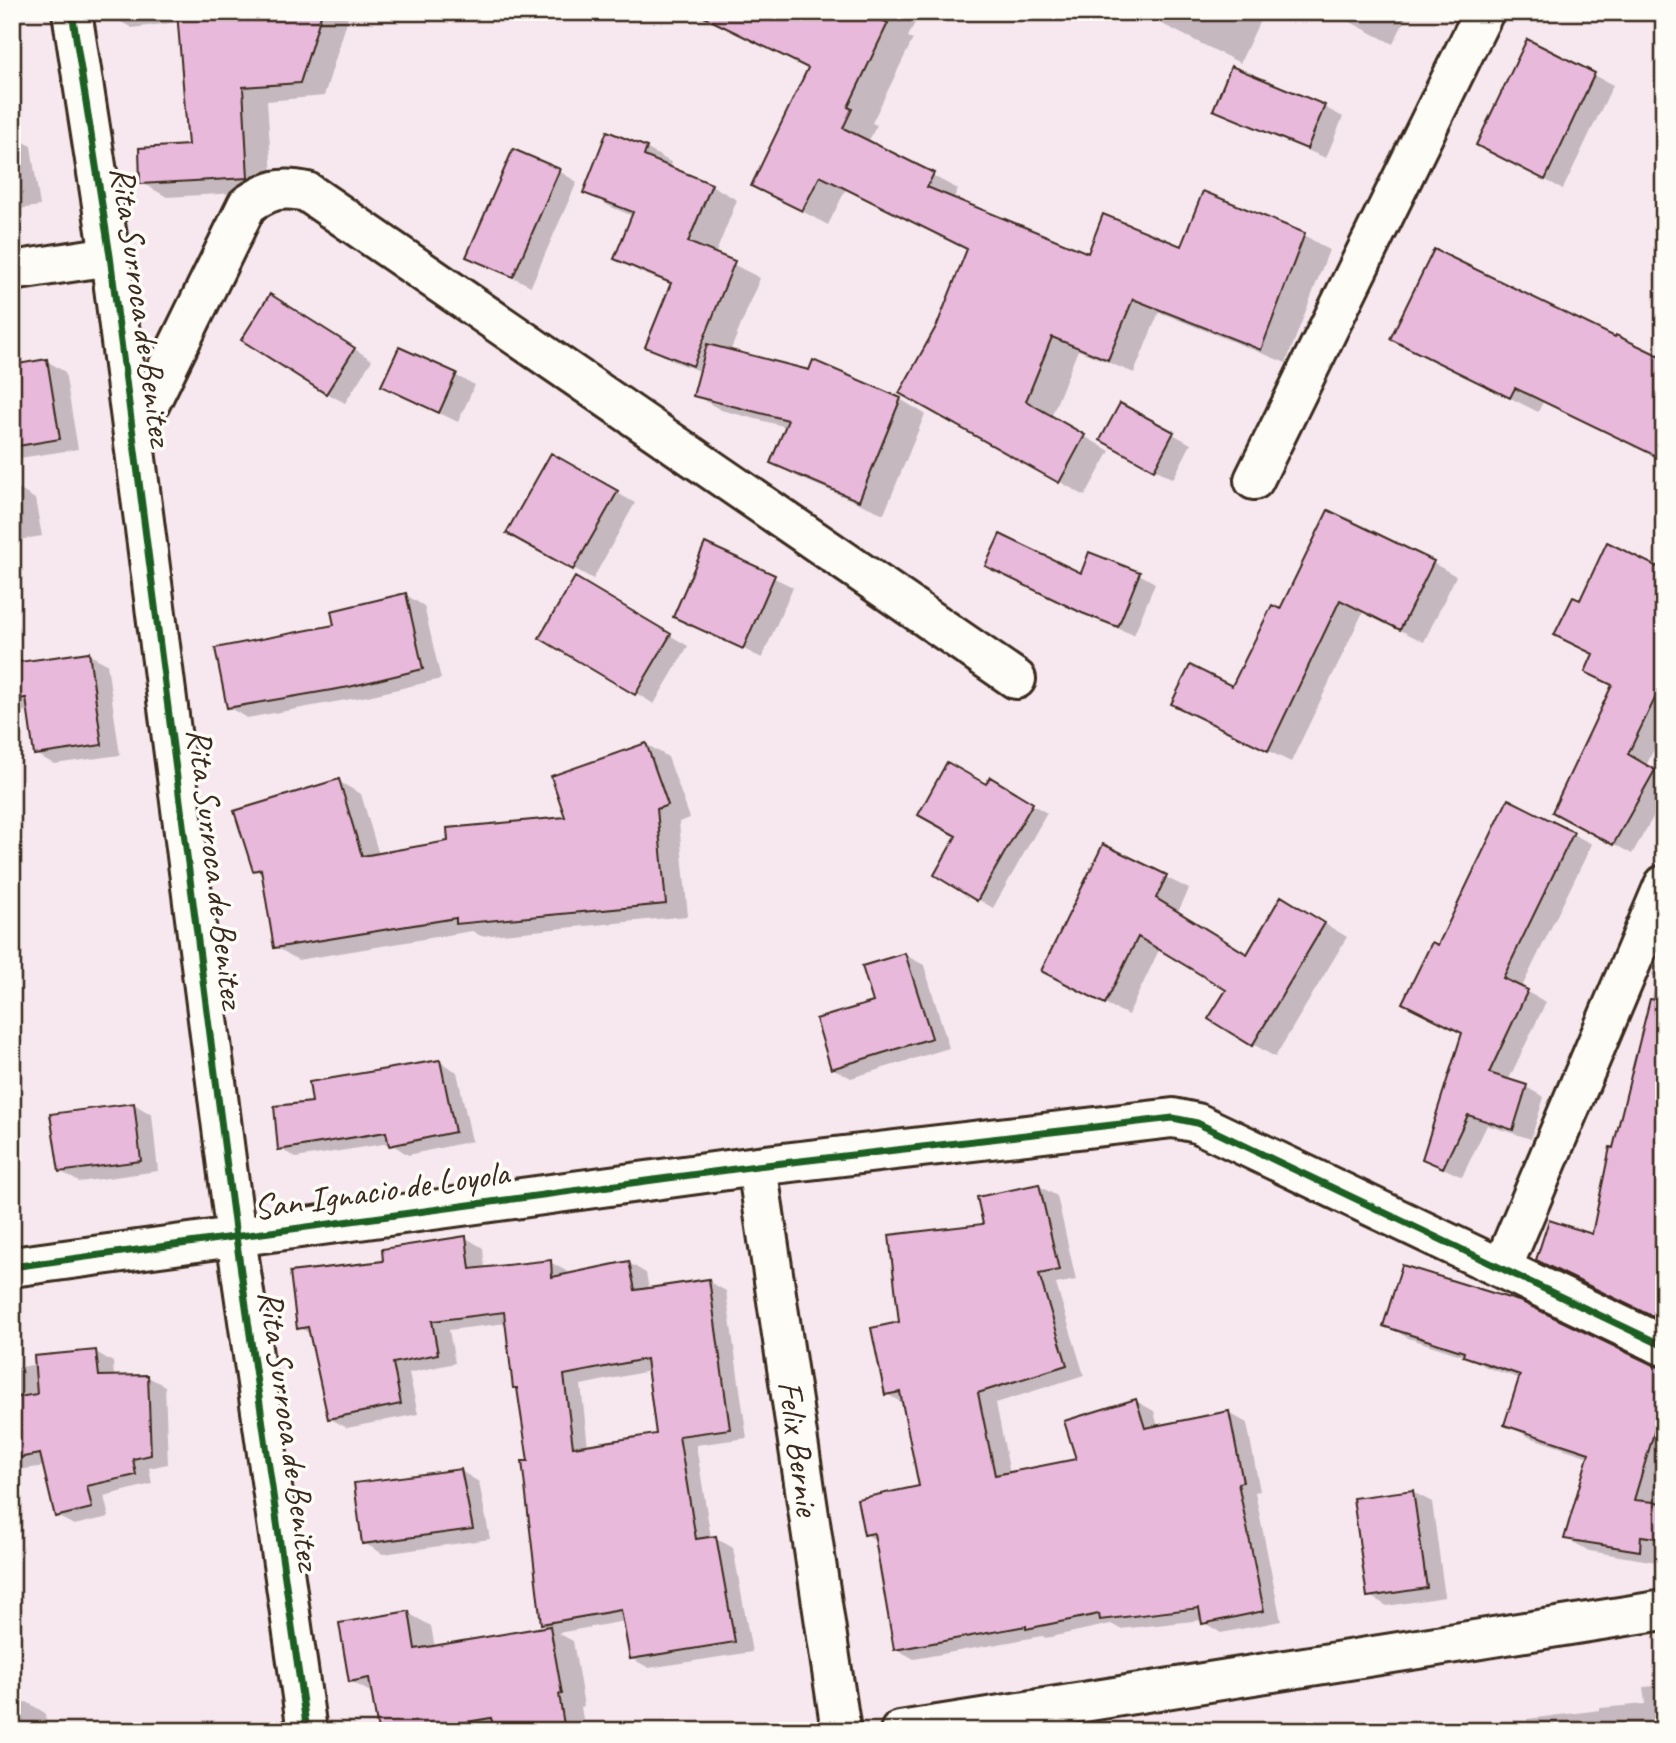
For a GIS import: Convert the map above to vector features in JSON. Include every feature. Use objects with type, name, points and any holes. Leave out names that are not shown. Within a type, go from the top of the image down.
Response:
[{"type":"street","name":"Rita Surroca de Benitez","points":[[72,12],[110,256],[236,1237],[307,1731]]},
{"type":"street","points":[[1254,480],[1484,12]]},
{"type":"street","points":[[134,436],[247,205],[264,193],[287,187],[307,192],[1016,679]]},
{"type":"street","points":[[12,271],[110,256]]},
{"type":"street","points":[[1502,1268],[1664,885]]},
{"type":"street","name":"San Ignacio de Loyola","points":[[12,1267],[757,1166],[1173,1118],[1197,1124],[1664,1346]]},
{"type":"street","name":"Felix Bernie","points":[[757,1166],[841,1731]]},
{"type":"street","points":[[900,1731],[1664,1610]]},
{"type":"building","points":[[177,12],[322,12],[300,83],[243,87],[248,178],[140,184],[139,148],[188,145]]},
{"type":"building","points":[[694,12],[866,12],[888,23],[848,107],[852,109],[843,128],[934,173],[927,187],[1088,253],[1103,214],[1181,246],[1203,191],[1305,233],[1261,350],[1133,299],[1108,360],[1052,337],[1026,401],[1085,435],[1059,483],[899,393],[937,325],[967,249],[820,176],[802,211],[751,186],[808,68]]},
{"type":"building","points":[[1527,39],[1595,73],[1545,180],[1476,145]]},
{"type":"building","points":[[1231,66],[1325,105],[1307,149],[1213,110]]},
{"type":"building","points":[[607,131],[647,147],[644,156],[712,184],[688,242],[735,261],[693,366],[645,347],[671,283],[614,259],[633,212],[583,193]]},
{"type":"building","points":[[513,149],[560,169],[513,277],[466,257]]},
{"type":"building","points":[[1434,249],[1664,358],[1664,460],[1515,388],[1510,398],[1390,339]]},
{"type":"building","points":[[270,294],[355,348],[326,394],[241,340]]},
{"type":"building","points":[[707,344],[809,370],[813,360],[901,398],[859,501],[770,463],[788,420],[693,396]]},
{"type":"building","points":[[399,347],[457,373],[439,413],[381,386]]},
{"type":"building","points":[[47,359],[60,439],[12,447],[12,365]]},
{"type":"building","points":[[1120,403],[1174,432],[1154,470],[1100,440]]},
{"type":"building","points":[[551,453],[618,491],[573,570],[506,533]]},
{"type":"building","points":[[1328,510],[1434,561],[1400,630],[1340,600],[1268,751],[1171,704],[1190,665],[1232,686],[1272,605],[1280,609]]},
{"type":"building","points":[[1000,534],[1081,573],[1089,552],[1140,572],[1118,627],[1082,613],[985,566]]},
{"type":"building","points":[[1607,542],[1664,570],[1664,680],[1628,754],[1655,770],[1613,845],[1552,812],[1612,685],[1585,672],[1593,654],[1554,635],[1573,597],[1580,600]]},
{"type":"building","points":[[705,543],[775,575],[743,649],[673,617]]},
{"type":"building","points":[[575,577],[671,634],[635,695],[539,638]]},
{"type":"building","points":[[406,593],[423,669],[349,687],[227,708],[215,648],[334,625],[331,611]]},
{"type":"building","points":[[89,652],[102,745],[34,755],[26,698],[12,700],[12,663]]},
{"type":"building","points":[[646,743],[668,805],[657,809],[666,904],[456,924],[456,918],[274,948],[261,869],[253,871],[234,811],[339,779],[362,856],[448,841],[447,828],[565,817],[551,776]]},
{"type":"building","points":[[947,762],[986,784],[990,777],[1033,803],[977,901],[934,875],[956,836],[918,815]]},
{"type":"building","points":[[1508,799],[1574,832],[1503,978],[1528,990],[1489,1073],[1527,1085],[1513,1130],[1468,1115],[1443,1168],[1422,1159],[1462,1033],[1402,1003],[1432,942],[1438,945]]},
{"type":"building","points":[[1103,844],[1167,875],[1156,898],[1247,954],[1281,896],[1325,923],[1252,1046],[1208,1019],[1226,990],[1138,937],[1105,1004],[1041,971]]},
{"type":"building","points":[[905,953],[932,1038],[831,1069],[816,1019],[873,1002],[862,966]]},
{"type":"building","points":[[1650,999],[1664,1001],[1664,1322],[1536,1260],[1549,1220],[1592,1234],[1610,1147],[1613,1148]]},
{"type":"building","points":[[440,1060],[455,1132],[389,1146],[386,1132],[278,1150],[274,1106],[312,1102],[309,1082]]},
{"type":"building","points":[[134,1103],[141,1161],[59,1172],[50,1114]]},
{"type":"building","points":[[1039,1184],[1059,1270],[1039,1274],[1067,1365],[978,1393],[995,1475],[1076,1459],[1064,1421],[1136,1399],[1145,1428],[1229,1411],[1243,1482],[1238,1483],[1264,1611],[1202,1624],[1199,1608],[1100,1620],[1099,1614],[1026,1629],[1026,1626],[894,1650],[874,1533],[864,1535],[857,1499],[919,1486],[900,1392],[885,1395],[871,1328],[899,1322],[889,1235],[983,1224],[977,1197]]},
{"type":"building","points":[[466,1236],[470,1269],[551,1260],[552,1277],[629,1261],[635,1290],[709,1279],[730,1429],[679,1436],[696,1539],[716,1536],[735,1642],[630,1659],[621,1610],[541,1624],[522,1461],[528,1461],[517,1388],[513,1388],[504,1312],[432,1321],[438,1354],[393,1363],[401,1404],[328,1419],[308,1327],[297,1329],[290,1272],[383,1261],[382,1249]],"holes":[[[646,1359],[656,1434],[573,1447],[564,1375]]]},
{"type":"building","points":[[1402,1265],[1522,1302],[1664,1368],[1664,1399],[1634,1500],[1664,1503],[1664,1539],[1641,1536],[1640,1551],[1564,1539],[1589,1453],[1504,1425],[1520,1375],[1463,1356],[1464,1352],[1383,1326]]},
{"type":"building","points":[[96,1350],[99,1376],[148,1375],[151,1455],[133,1459],[136,1475],[87,1486],[92,1508],[55,1517],[40,1454],[12,1459],[12,1398],[37,1394],[34,1356]]},
{"type":"building","points":[[461,1469],[473,1529],[362,1544],[354,1483]]},
{"type":"building","points":[[1413,1490],[1427,1588],[1367,1597],[1353,1498]]},
{"type":"building","points":[[409,1611],[415,1649],[550,1626],[562,1694],[559,1694],[565,1731],[495,1731],[491,1718],[414,1731],[378,1731],[369,1678],[349,1682],[339,1623]]},
{"type":"cycle path","points":[[72,12],[110,256],[236,1237],[307,1731]]},
{"type":"cycle path","points":[[12,1267],[757,1166],[1173,1118],[1197,1123],[1664,1346]]}]
